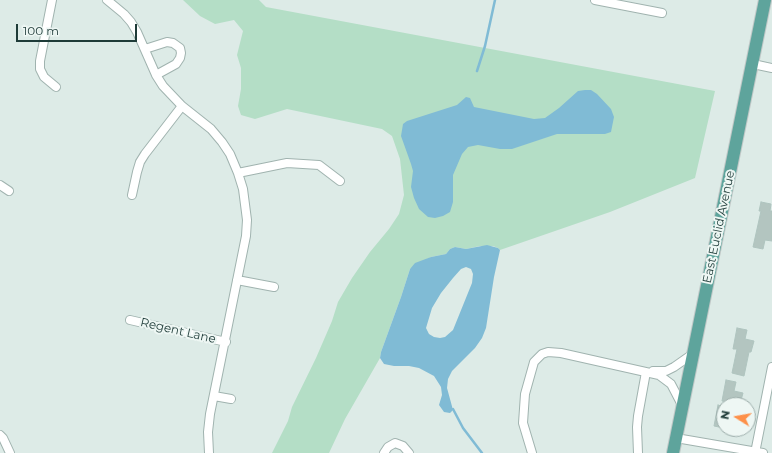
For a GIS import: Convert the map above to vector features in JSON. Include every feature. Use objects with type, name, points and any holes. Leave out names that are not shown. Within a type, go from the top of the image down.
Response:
[{"type":"main road","name":"East Euclid Avenue","points":[[673,453],[765,0]]},
{"type":"street","points":[[52,0],[40,61],[40,69],[44,77],[56,87]]},
{"type":"street","points":[[107,0],[131,22],[156,75],[170,93],[182,106],[211,129],[222,142],[230,154],[238,173],[246,205],[246,236],[214,396],[208,432],[209,453]]},
{"type":"street","points":[[595,0],[662,13]]},
{"type":"street","points":[[145,49],[167,42],[173,43],[180,48],[180,58],[176,64],[156,75]]},
{"type":"street","points":[[753,64],[772,68]]},
{"type":"street","points":[[132,195],[142,158],[182,106]]},
{"type":"street","points":[[238,173],[287,163],[319,165],[340,181]]},
{"type":"street","points":[[0,185],[9,191]]},
{"type":"street","points":[[237,280],[274,286]]},
{"type":"street","name":"Regent Lane","points":[[130,320],[226,342]]},
{"type":"street","points":[[532,453],[523,423],[524,408],[531,368],[534,362],[542,354],[548,352],[561,353],[659,375],[671,384],[683,407]]},
{"type":"street","points":[[646,372],[666,371],[694,353]]},
{"type":"street","points":[[676,438],[758,452],[772,367]]},
{"type":"street","points":[[638,453],[638,416],[646,372]]},
{"type":"street","points":[[214,396],[231,399]]},
{"type":"street","points":[[0,435],[10,453]]},
{"type":"street","points":[[384,453],[388,447],[395,443],[403,446],[409,453]]},
{"type":"green space","points":[[183,0],[259,0],[266,7],[715,91],[695,178],[610,212],[500,250],[493,246],[480,246],[466,249],[455,247],[450,249],[446,254],[431,257],[410,269],[380,358],[345,419],[329,453],[272,453],[316,358],[332,321],[338,302],[370,252],[399,214],[404,195],[400,159],[392,136],[382,129],[287,109],[255,119],[241,115],[238,106],[241,89],[241,68],[237,55],[243,31],[234,20],[215,24],[200,16]]},
{"type":"water","points":[[591,90],[597,94],[611,109],[614,117],[611,132],[605,134],[557,134],[512,149],[500,149],[478,145],[468,147],[462,154],[453,175],[453,202],[450,212],[435,218],[428,217],[419,209],[411,187],[413,171],[401,136],[403,124],[407,121],[457,105],[466,97],[470,98],[474,107],[534,119],[545,118],[578,91]]},
{"type":"water","points":[[487,245],[500,250],[486,328],[482,338],[475,348],[452,371],[448,379],[447,388],[453,410],[450,413],[444,412],[439,405],[442,395],[441,387],[434,376],[419,368],[384,364],[380,358],[410,269],[415,263],[431,257],[446,254],[450,249],[455,247],[466,249]],"holes":[[[466,267],[471,269],[473,274],[472,283],[453,330],[445,337],[434,337],[429,334],[426,328],[432,308],[441,293],[461,269]]]},
{"type":"building","points":[[761,202],[771,204],[770,211],[772,211],[772,241],[765,240],[763,249],[753,247],[761,211],[759,211]]},
{"type":"building","points":[[737,328],[747,330],[745,339],[754,341],[751,352],[749,352],[744,376],[732,373],[737,349],[733,349]]},
{"type":"building","points":[[726,380],[736,382],[734,391],[743,393],[742,397],[723,397]]},
{"type":"building","points":[[716,416],[716,426],[714,426]]},
{"type":"waterway","points":[[477,71],[485,46],[495,0]]},
{"type":"waterway","points":[[453,409],[463,428],[482,453]]}]
